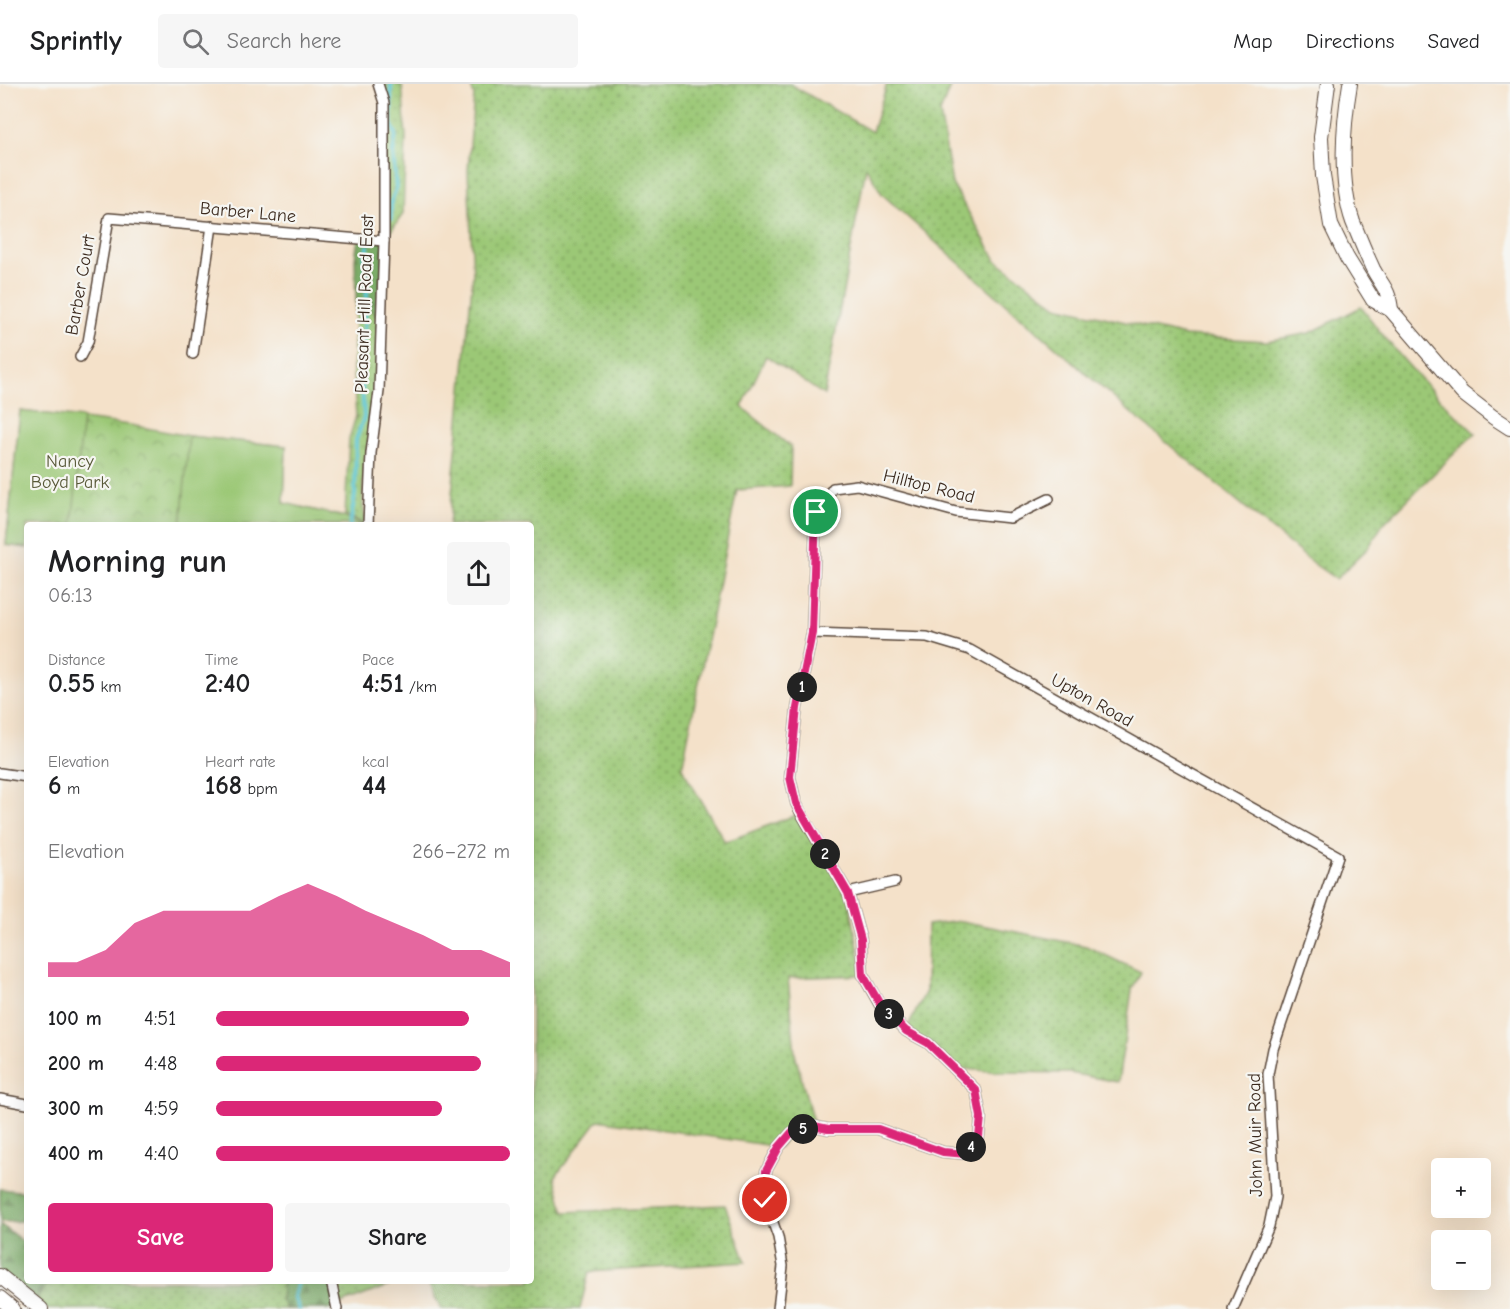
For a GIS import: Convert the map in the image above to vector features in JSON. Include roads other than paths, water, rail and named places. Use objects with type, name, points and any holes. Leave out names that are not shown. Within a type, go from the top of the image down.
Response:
[{"type":"street","name":"Pleasant Hill Road East","points":[[368,522],[371,453],[379,391],[384,241],[384,103],[378,84]]},
{"type":"street","points":[[1328,84],[1320,137],[1323,176],[1331,225],[1347,258],[1373,300],[1390,310],[1462,393],[1510,428]]},
{"type":"street","points":[[1350,84],[1344,123],[1345,177],[1352,219],[1373,269],[1390,295],[1390,310]]},
{"type":"street","name":"Barber Lane","points":[[109,218],[384,241]]},
{"type":"street","name":"Barber Court","points":[[80,357],[88,342],[109,218]]},
{"type":"street","points":[[193,354],[212,226]]},
{"type":"street","name":"Hilltop Road","points":[[812,633],[816,512],[833,488],[857,485],[956,512],[1010,518],[1049,499]]},
{"type":"street","points":[[778,1309],[783,1266],[778,1237],[765,1200],[766,1171],[779,1147],[792,1132],[814,1126],[828,1129],[878,1129],[943,1152],[967,1154],[979,1137],[981,1117],[976,1090],[928,1043],[906,1031],[881,1006],[863,975],[861,940],[848,893],[796,803],[790,777],[797,708],[812,633]]},
{"type":"street","name":"Upton Road","points":[[812,633],[927,637],[970,650],[1338,856]]},
{"type":"street","points":[[0,773],[24,777]]},
{"type":"street","name":"John Muir Road","points":[[1233,1309],[1269,1226],[1275,1197],[1268,1074],[1273,1049],[1338,856]]},
{"type":"street","points":[[848,893],[895,882]]},
{"type":"street","points":[[0,1099],[24,1103]]},
{"type":"street","points":[[0,1276],[40,1309]]},
{"type":"street","points":[[332,1284],[337,1309]]},
{"type":"street","points":[[0,1298],[13,1309]]},
{"type":"waterway","points":[[391,84],[391,124],[396,134],[393,153],[396,189],[391,202],[391,219]]},
{"type":"waterway","points":[[350,522],[355,495],[356,440],[364,417],[361,370],[367,292],[365,257],[368,247]]},
{"type":"waterway","points":[[297,1284],[294,1297],[299,1309]]},
{"type":"park label","name":"Nancy Boyd Park","points":[[70,472]]}]
